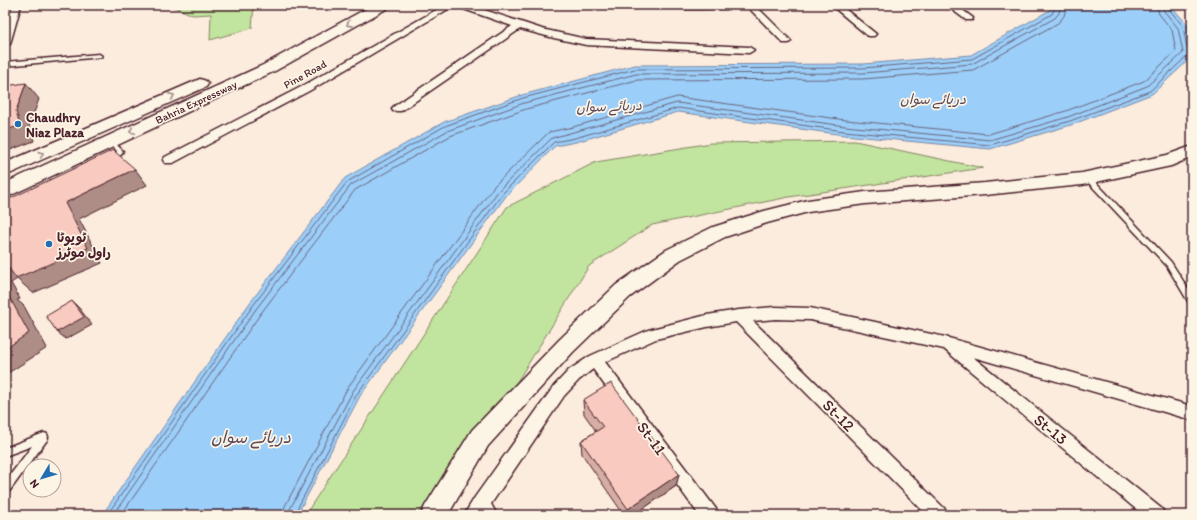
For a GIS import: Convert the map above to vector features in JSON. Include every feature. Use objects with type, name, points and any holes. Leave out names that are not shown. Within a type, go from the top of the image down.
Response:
[{"type":"main road","name":"Bahria Expressway","points":[[5,170],[241,66],[357,5]]},
{"type":"main road","name":"Bahria Expressway","points":[[5,191],[269,68],[383,5]]},
{"type":"main road","points":[[434,515],[480,438],[566,346],[623,291],[673,254],[719,232],[808,206],[865,198],[985,189],[1088,178],[1171,160],[1192,151]]},
{"type":"street","points":[[5,44],[17,5]]},
{"type":"street","name":"Pine Road","points":[[170,160],[305,89],[451,5]]},
{"type":"street","points":[[461,5],[519,25],[570,40],[749,50]]},
{"type":"street","points":[[666,5],[731,5]]},
{"type":"street","points":[[750,5],[786,41]]},
{"type":"street","points":[[835,5],[871,34]]},
{"type":"street","points":[[950,5],[969,18]]},
{"type":"street","points":[[397,109],[519,25]]},
{"type":"street","points":[[481,511],[559,391],[574,376],[595,360],[653,334],[707,321],[739,316],[775,313],[810,314],[945,343],[1192,413]]},
{"type":"street","name":"St-12","points":[[739,316],[939,515]]},
{"type":"street","name":"St-13","points":[[945,343],[1156,515]]},
{"type":"street","name":"St-11","points":[[595,360],[710,515]]},
{"type":"lane","points":[[5,64],[99,56]]},
{"type":"lane","points":[[104,160],[119,154],[120,151],[110,141]]},
{"type":"lane","points":[[1088,178],[1170,264],[1192,301]]},
{"type":"lane","points":[[5,452],[44,437],[5,490]]},
{"type":"green space","points":[[169,5],[254,5],[252,28],[210,40],[211,14],[193,15]]},
{"type":"green space","points":[[855,141],[983,168],[789,197],[652,225],[589,266],[497,414],[417,515],[305,515],[507,207],[596,162],[711,143]]},
{"type":"water","name":"دریائے سواں","points":[[1052,5],[1170,5],[1187,24],[1192,57],[1152,94],[1071,125],[990,149],[844,135],[678,112],[576,142],[555,146],[506,196],[360,396],[297,515],[102,515],[249,304],[345,178],[444,122],[522,95],[635,65],[863,64],[971,55],[1050,10]]},
{"type":"building","points":[[26,83],[16,111],[20,125],[5,131],[5,86]]},
{"type":"building","points":[[113,150],[135,169],[65,203],[88,248],[16,278],[5,263],[5,201]]},
{"type":"building","points":[[5,291],[29,333],[5,349]]},
{"type":"building","points":[[72,301],[84,317],[57,332],[46,316]]},
{"type":"building","points":[[611,383],[679,474],[628,509],[581,441],[603,427],[583,400]]},
{"type":"place","name":"Chaudhry Niaz Plaza","points":[[18,124]]},
{"type":"place","name":"ٹویوٹا راول موٹرز","points":[[49,244]]}]
